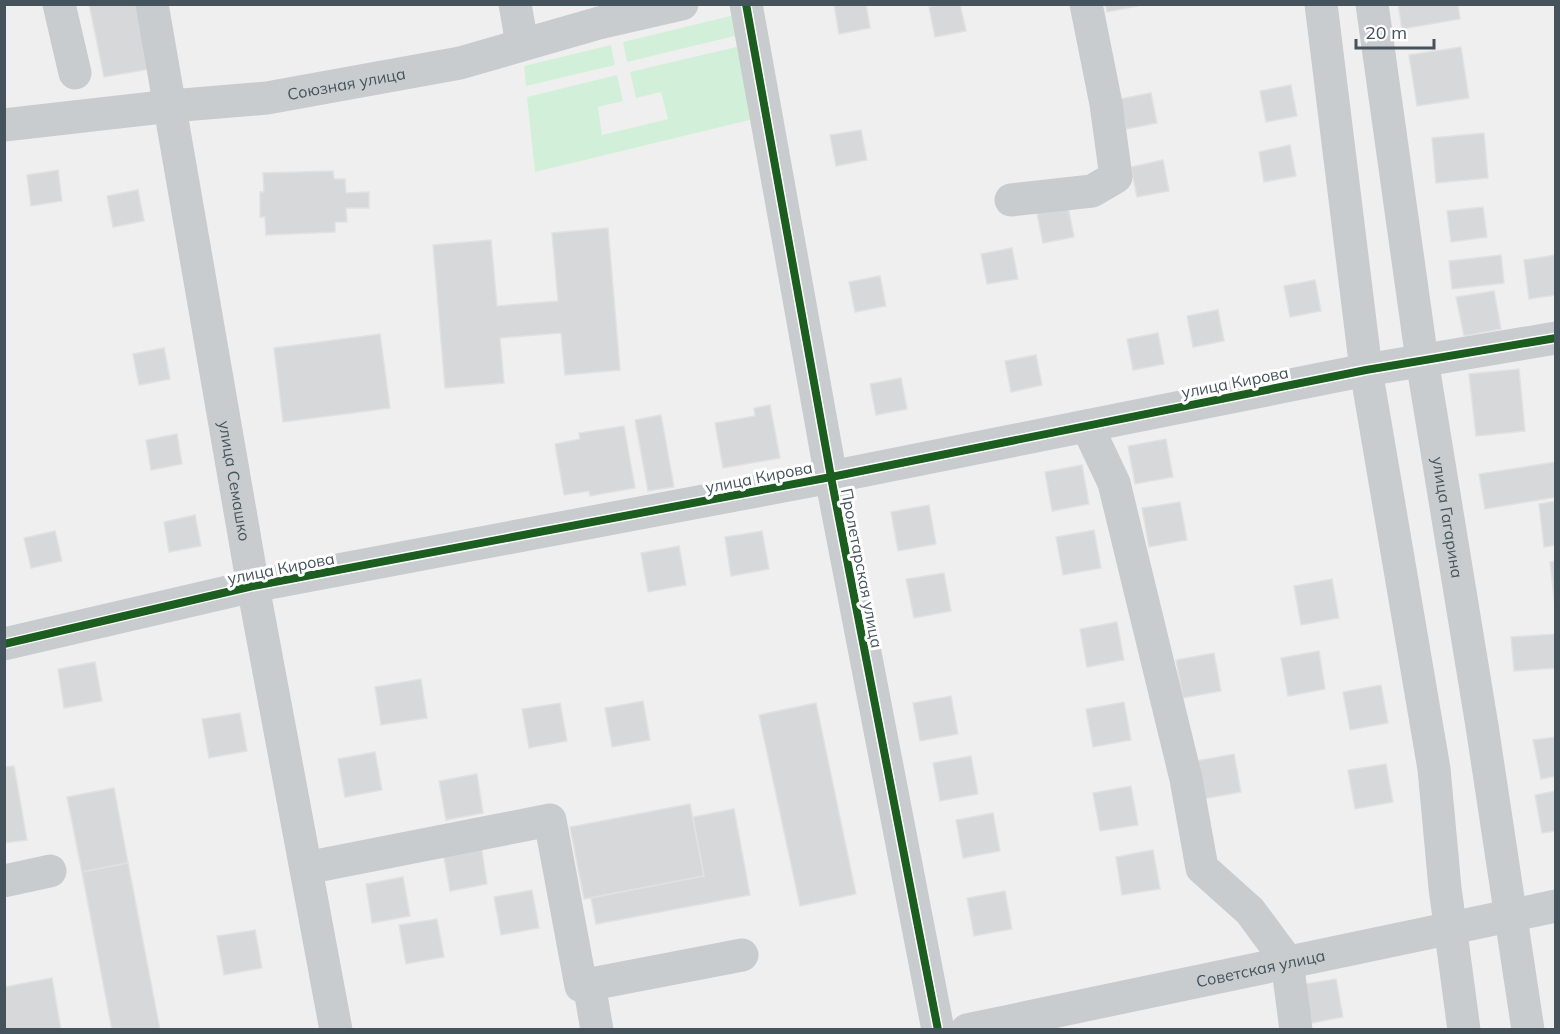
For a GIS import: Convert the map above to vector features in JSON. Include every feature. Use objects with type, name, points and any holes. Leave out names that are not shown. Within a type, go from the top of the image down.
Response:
[{"type":"street","points":[[59,4],[75,72]]},
{"type":"street","name":"улица Семашко","points":[[152,4],[253,586],[336,1029]]},
{"type":"street","points":[[515,4],[522,44]]},
{"type":"street","name":"Союзная улица","points":[[4,124],[278,96],[460,63],[599,23],[682,4]]},
{"type":"street","name":"Пролетарская улица","points":[[746,4],[831,477],[938,1029]]},
{"type":"street","points":[[1011,200],[1092,191],[1116,177],[1106,104],[1086,4]]},
{"type":"street","points":[[1321,4],[1366,370],[1434,770],[1464,1029]]},
{"type":"street","name":"улица Гагарина","points":[[1372,4],[1422,360],[1528,1029]]},
{"type":"street","name":"улица Кирова","points":[[4,644],[253,586],[831,477],[1366,370],[1556,338]]},
{"type":"street","points":[[1087,426],[1114,483],[1186,779],[1202,868],[1250,911],[1287,961],[1296,1029]]},
{"type":"street","points":[[306,868],[550,820],[581,986],[742,955]]},
{"type":"street","points":[[4,881],[50,871]]},
{"type":"street","name":"Советская улица","points":[[966,1029],[1556,906]]},
{"type":"street","points":[[589,984],[597,1029]]},
{"type":"green space","points":[[743,13],[747,33],[627,62],[623,42]]},
{"type":"green space","points":[[749,44],[762,117],[535,172],[527,97],[617,75],[623,101],[598,107],[602,135],[668,119],[661,92],[636,98],[630,72]]},
{"type":"green space","points":[[611,45],[615,65],[526,86],[524,66]]},
{"type":"building","points":[[89,4],[138,4],[150,69],[104,77]]},
{"type":"building","points":[[834,4],[866,4],[870,28],[839,34]]},
{"type":"building","points":[[941,4],[960,4],[966,31],[935,37],[929,7]]},
{"type":"building","points":[[1105,4],[1137,4],[1138,6],[1107,12]]},
{"type":"building","points":[[1398,4],[1458,4],[1460,19],[1402,29]]},
{"type":"building","points":[[1461,47],[1469,98],[1417,106],[1409,55]]},
{"type":"building","points":[[1291,85],[1297,116],[1266,122],[1260,91]]},
{"type":"building","points":[[1151,93],[1157,123],[1126,129],[1120,99]]},
{"type":"building","points":[[861,130],[867,160],[836,166],[830,135]]},
{"type":"building","points":[[1484,133],[1488,178],[1436,183],[1432,138]]},
{"type":"building","points":[[1290,145],[1296,176],[1264,182],[1259,152]]},
{"type":"building","points":[[1163,160],[1169,191],[1137,197],[1131,167]]},
{"type":"building","points":[[58,170],[62,201],[31,206],[27,175]]},
{"type":"building","points":[[333,171],[334,179],[345,179],[346,193],[369,192],[369,208],[346,208],[347,222],[335,222],[335,232],[266,235],[265,217],[260,217],[260,192],[264,192],[263,173]]},
{"type":"building","points":[[138,190],[144,221],[113,227],[107,196]]},
{"type":"building","points":[[1068,207],[1074,237],[1043,243],[1037,213]]},
{"type":"building","points":[[1483,207],[1487,237],[1451,242],[1447,211]]},
{"type":"building","points":[[608,228],[620,370],[565,375],[561,333],[500,338],[504,383],[445,388],[433,245],[491,240],[497,306],[558,301],[552,233]]},
{"type":"building","points":[[1012,248],[1018,279],[987,284],[981,254]]},
{"type":"building","points":[[1501,255],[1504,283],[1452,289],[1449,261]]},
{"type":"building","points":[[1556,255],[1556,295],[1529,299],[1524,260]]},
{"type":"building","points":[[880,276],[886,306],[855,312],[849,282]]},
{"type":"building","points":[[1315,280],[1321,311],[1290,317],[1284,286]]},
{"type":"building","points":[[1494,291],[1501,329],[1464,336],[1456,297]]},
{"type":"building","points":[[1218,310],[1224,341],[1193,347],[1187,316]]},
{"type":"building","points":[[1158,333],[1164,364],[1133,370],[1127,339]]},
{"type":"building","points":[[380,334],[390,408],[283,422],[274,348]]},
{"type":"building","points":[[164,348],[170,379],[139,385],[133,354]]},
{"type":"building","points":[[1036,355],[1042,385],[1011,392],[1005,361]]},
{"type":"building","points":[[1519,369],[1525,431],[1476,436],[1469,374]]},
{"type":"building","points":[[901,378],[907,409],[876,415],[870,384]]},
{"type":"building","points":[[770,405],[780,458],[723,468],[715,423],[755,416],[754,408]]},
{"type":"building","points":[[661,415],[674,487],[648,491],[635,420]]},
{"type":"building","points":[[624,426],[635,488],[590,496],[589,491],[564,495],[555,444],[580,439],[579,433]]},
{"type":"building","points":[[177,434],[182,464],[151,470],[146,440]]},
{"type":"building","points":[[1166,439],[1173,477],[1135,484],[1128,446]]},
{"type":"building","points":[[1556,462],[1556,497],[1485,509],[1479,474]]},
{"type":"building","points":[[1082,465],[1089,504],[1052,511],[1045,472]]},
{"type":"building","points":[[1556,501],[1556,545],[1544,547],[1539,504]]},
{"type":"building","points":[[1180,502],[1187,540],[1149,547],[1142,508]]},
{"type":"building","points":[[929,505],[936,544],[898,551],[891,512]]},
{"type":"building","points":[[195,515],[201,546],[169,552],[164,522]]},
{"type":"building","points":[[1094,530],[1101,568],[1063,575],[1056,537]]},
{"type":"building","points":[[55,531],[62,561],[31,568],[24,538]]},
{"type":"building","points":[[762,531],[769,569],[731,576],[725,537]]},
{"type":"building","points":[[679,546],[686,585],[648,592],[641,553]]},
{"type":"building","points":[[1556,561],[1556,606],[1555,606],[1550,562]]},
{"type":"building","points":[[944,573],[951,611],[914,618],[906,579]]},
{"type":"building","points":[[1332,579],[1339,618],[1301,625],[1294,586]]},
{"type":"building","points":[[1117,622],[1124,660],[1087,667],[1080,629]]},
{"type":"building","points":[[1556,634],[1556,668],[1514,671],[1511,637]]},
{"type":"building","points":[[1319,651],[1325,689],[1288,696],[1281,658]]},
{"type":"building","points":[[1214,653],[1221,691],[1183,698],[1176,660]]},
{"type":"building","points":[[95,662],[102,701],[64,708],[58,669]]},
{"type":"building","points":[[421,679],[427,718],[381,725],[375,687]]},
{"type":"building","points":[[1381,685],[1388,723],[1350,730],[1343,692]]},
{"type":"building","points":[[951,696],[958,734],[920,741],[913,703]]},
{"type":"building","points":[[643,701],[650,740],[612,747],[605,708]]},
{"type":"building","points":[[1124,702],[1131,740],[1093,747],[1086,709]]},
{"type":"building","points":[[560,703],[567,741],[529,748],[522,709]]},
{"type":"building","points":[[816,703],[856,894],[800,906],[759,715]]},
{"type":"building","points":[[240,713],[247,751],[209,758],[202,719]]},
{"type":"building","points":[[1556,737],[1556,776],[1541,779],[1533,740]]},
{"type":"building","points":[[375,752],[382,790],[345,797],[338,759]]},
{"type":"building","points":[[1234,754],[1241,792],[1203,799],[1196,761]]},
{"type":"building","points":[[971,756],[978,794],[940,801],[933,763]]},
{"type":"building","points":[[1386,764],[1393,802],[1355,809],[1348,770]]},
{"type":"building","points":[[14,766],[27,840],[4,843],[4,767]]},
{"type":"building","points":[[477,774],[483,813],[446,820],[439,781]]},
{"type":"building","points":[[1131,786],[1138,825],[1100,831],[1093,793]]},
{"type":"building","points":[[114,788],[128,863],[82,872],[67,797]]},
{"type":"building","points":[[1556,791],[1556,831],[1542,833],[1535,795]]},
{"type":"building","points":[[690,804],[704,876],[584,899],[570,827]]},
{"type":"building","points":[[734,809],[750,895],[596,924],[591,898],[704,876],[693,817]]},
{"type":"building","points":[[993,813],[1000,851],[963,858],[956,820]]},
{"type":"building","points":[[481,845],[487,884],[450,891],[443,852]]},
{"type":"building","points":[[1153,850],[1160,889],[1122,895],[1116,857]]},
{"type":"building","points":[[128,863],[160,1030],[112,1030],[82,872]]},
{"type":"building","points":[[403,877],[410,916],[372,923],[366,884]]},
{"type":"building","points":[[532,890],[539,928],[501,935],[494,897]]},
{"type":"building","points":[[1005,891],[1012,929],[974,936],[967,898]]},
{"type":"building","points":[[437,919],[444,957],[406,964],[399,925]]},
{"type":"building","points":[[255,930],[262,968],[224,975],[217,936]]},
{"type":"building","points":[[52,978],[61,1030],[4,1030],[4,987]]},
{"type":"building","points":[[1336,979],[1343,1017],[1306,1024],[1299,985]]},
{"type":"cycle path","points":[[746,4],[831,477],[938,1030]]},
{"type":"cycle path","points":[[4,644],[253,586],[831,477],[1366,370],[1556,338]]}]
